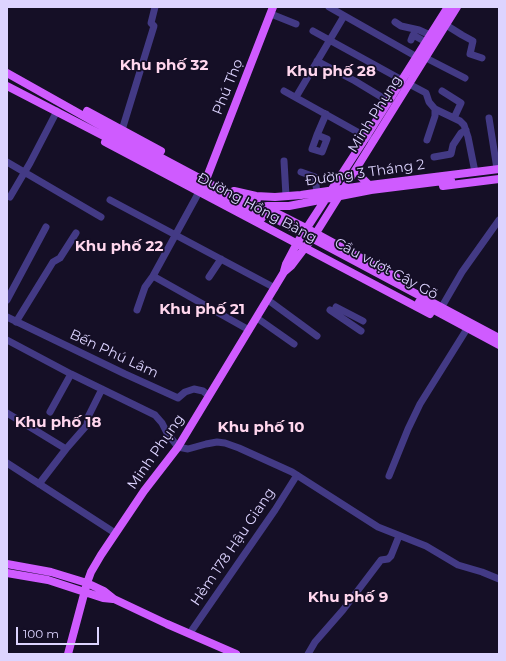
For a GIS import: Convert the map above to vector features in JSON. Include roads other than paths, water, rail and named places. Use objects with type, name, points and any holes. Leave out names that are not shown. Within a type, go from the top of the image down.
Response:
[{"type":"main road","name":"Minh Phụng","points":[[68,654],[84,592],[91,572],[144,491],[178,447],[284,272],[316,233],[356,168],[388,101],[426,58],[446,25],[453,8]]},
{"type":"main road","name":"Minh Phụng","points":[[284,272],[286,264],[296,243],[338,179],[370,139],[405,82],[417,57],[428,39],[453,8]]},
{"type":"main road","name":"Phú Thọ","points":[[207,176],[272,11]]},
{"type":"main road","name":"Đường Hồng Bàng","points":[[7,73],[73,110],[82,108],[207,176],[235,194],[264,206],[349,248],[499,333]]},
{"type":"main road","name":"Đường Hồng Bàng","points":[[7,86],[69,117],[73,124],[255,222],[492,346],[499,346]]},
{"type":"main road","name":"Cầu vượt Cây Gõ","points":[[73,110],[94,126],[307,241],[487,335],[499,338]]},
{"type":"main road","name":"Cầu vượt Cây Gõ","points":[[69,117],[94,126],[258,205],[272,207],[289,206],[371,190],[498,170]]},
{"type":"main road","points":[[356,168],[361,177],[369,185]]},
{"type":"main road","name":"Đường 3 Tháng 2","points":[[235,194],[286,196],[498,170]]},
{"type":"main road","points":[[338,179],[346,194],[351,199]]},
{"type":"main road","name":"Đường 3 Tháng 2","points":[[334,204],[351,199],[382,194],[499,179]]},
{"type":"main road","name":"Cầu vượt Cây Gõ","points":[[235,194],[487,335],[499,346]]},
{"type":"main road","points":[[255,222],[264,214],[264,206]]},
{"type":"main road","points":[[7,564],[51,572],[87,583],[104,591],[114,599],[236,654]]},
{"type":"main road","points":[[7,573],[48,580],[103,598],[114,599]]},
{"type":"street","points":[[122,130],[154,26],[151,23],[155,7]]},
{"type":"street","points":[[329,7],[417,57]]},
{"type":"street","points":[[272,11],[296,24]]},
{"type":"street","points":[[296,97],[344,16]]},
{"type":"street","points":[[395,22],[428,39]]},
{"type":"street","points":[[446,25],[462,36],[473,41],[470,54],[482,58]]},
{"type":"street","points":[[313,31],[426,93],[429,102],[436,109],[460,121],[466,130],[475,172]]},
{"type":"street","points":[[411,40],[414,35],[428,39]]},
{"type":"street","points":[[426,58],[465,78]]},
{"type":"street","points":[[317,61],[355,81],[388,101]]},
{"type":"street","points":[[284,91],[370,139]]},
{"type":"street","points":[[442,91],[461,103],[454,118]]},
{"type":"street","points":[[427,140],[436,116],[436,109]]},
{"type":"street","points":[[10,197],[57,111]]},
{"type":"street","points":[[317,135],[326,114]]},
{"type":"street","points":[[489,118],[498,170]]},
{"type":"street","points":[[434,157],[451,154],[453,145],[461,133],[466,130]]},
{"type":"street","points":[[284,161],[286,196]]},
{"type":"street","points":[[7,162],[102,217]]},
{"type":"street","points":[[301,172],[315,177],[317,193]]},
{"type":"street","points":[[137,310],[145,287],[153,276],[199,192]]},
{"type":"street","points":[[110,200],[275,288]]},
{"type":"street","points":[[444,303],[462,272],[499,220]]},
{"type":"street","points":[[7,300],[46,226]]},
{"type":"street","points":[[16,322],[53,262],[60,258],[76,233]]},
{"type":"street","points":[[209,277],[221,259]]},
{"type":"street","points":[[153,276],[249,330]]},
{"type":"street","points":[[268,300],[317,336]]},
{"type":"street","points":[[361,331],[333,308],[363,321]]},
{"type":"street","name":"Bến Phú Lâm","points":[[7,317],[178,398],[185,392],[194,389],[204,391],[209,396]]},
{"type":"street","points":[[257,318],[294,344]]},
{"type":"street","points":[[389,476],[420,404],[465,332]]},
{"type":"street","points":[[7,340],[155,416],[162,423],[167,433],[178,447],[188,450],[206,444],[217,442],[225,443],[267,460],[297,475],[334,497],[369,522],[398,536],[426,546],[458,565],[499,579]]},
{"type":"street","points":[[50,412],[71,374]]},
{"type":"street","points":[[39,484],[87,424],[88,416],[102,389]]},
{"type":"street","points":[[7,413],[66,449]]},
{"type":"street","points":[[7,463],[116,533]]},
{"type":"street","name":"Hẻm 178 Hậu Giang","points":[[190,633],[275,510],[297,475]]},
{"type":"street","points":[[308,654],[309,650],[343,610],[381,560],[388,559],[391,556],[398,536]]},
{"type":"district","name":"Khu phố 32","points":[[164,66]]},
{"type":"district","name":"Khu phố 28","points":[[331,72]]},
{"type":"district","name":"Khu phố 22","points":[[119,247]]},
{"type":"district","name":"Khu phố 21","points":[[202,310]]},
{"type":"district","name":"Khu phố 18","points":[[58,423]]},
{"type":"district","name":"Khu phố 10","points":[[261,428]]},
{"type":"district","name":"Khu phố 9","points":[[348,598]]}]
